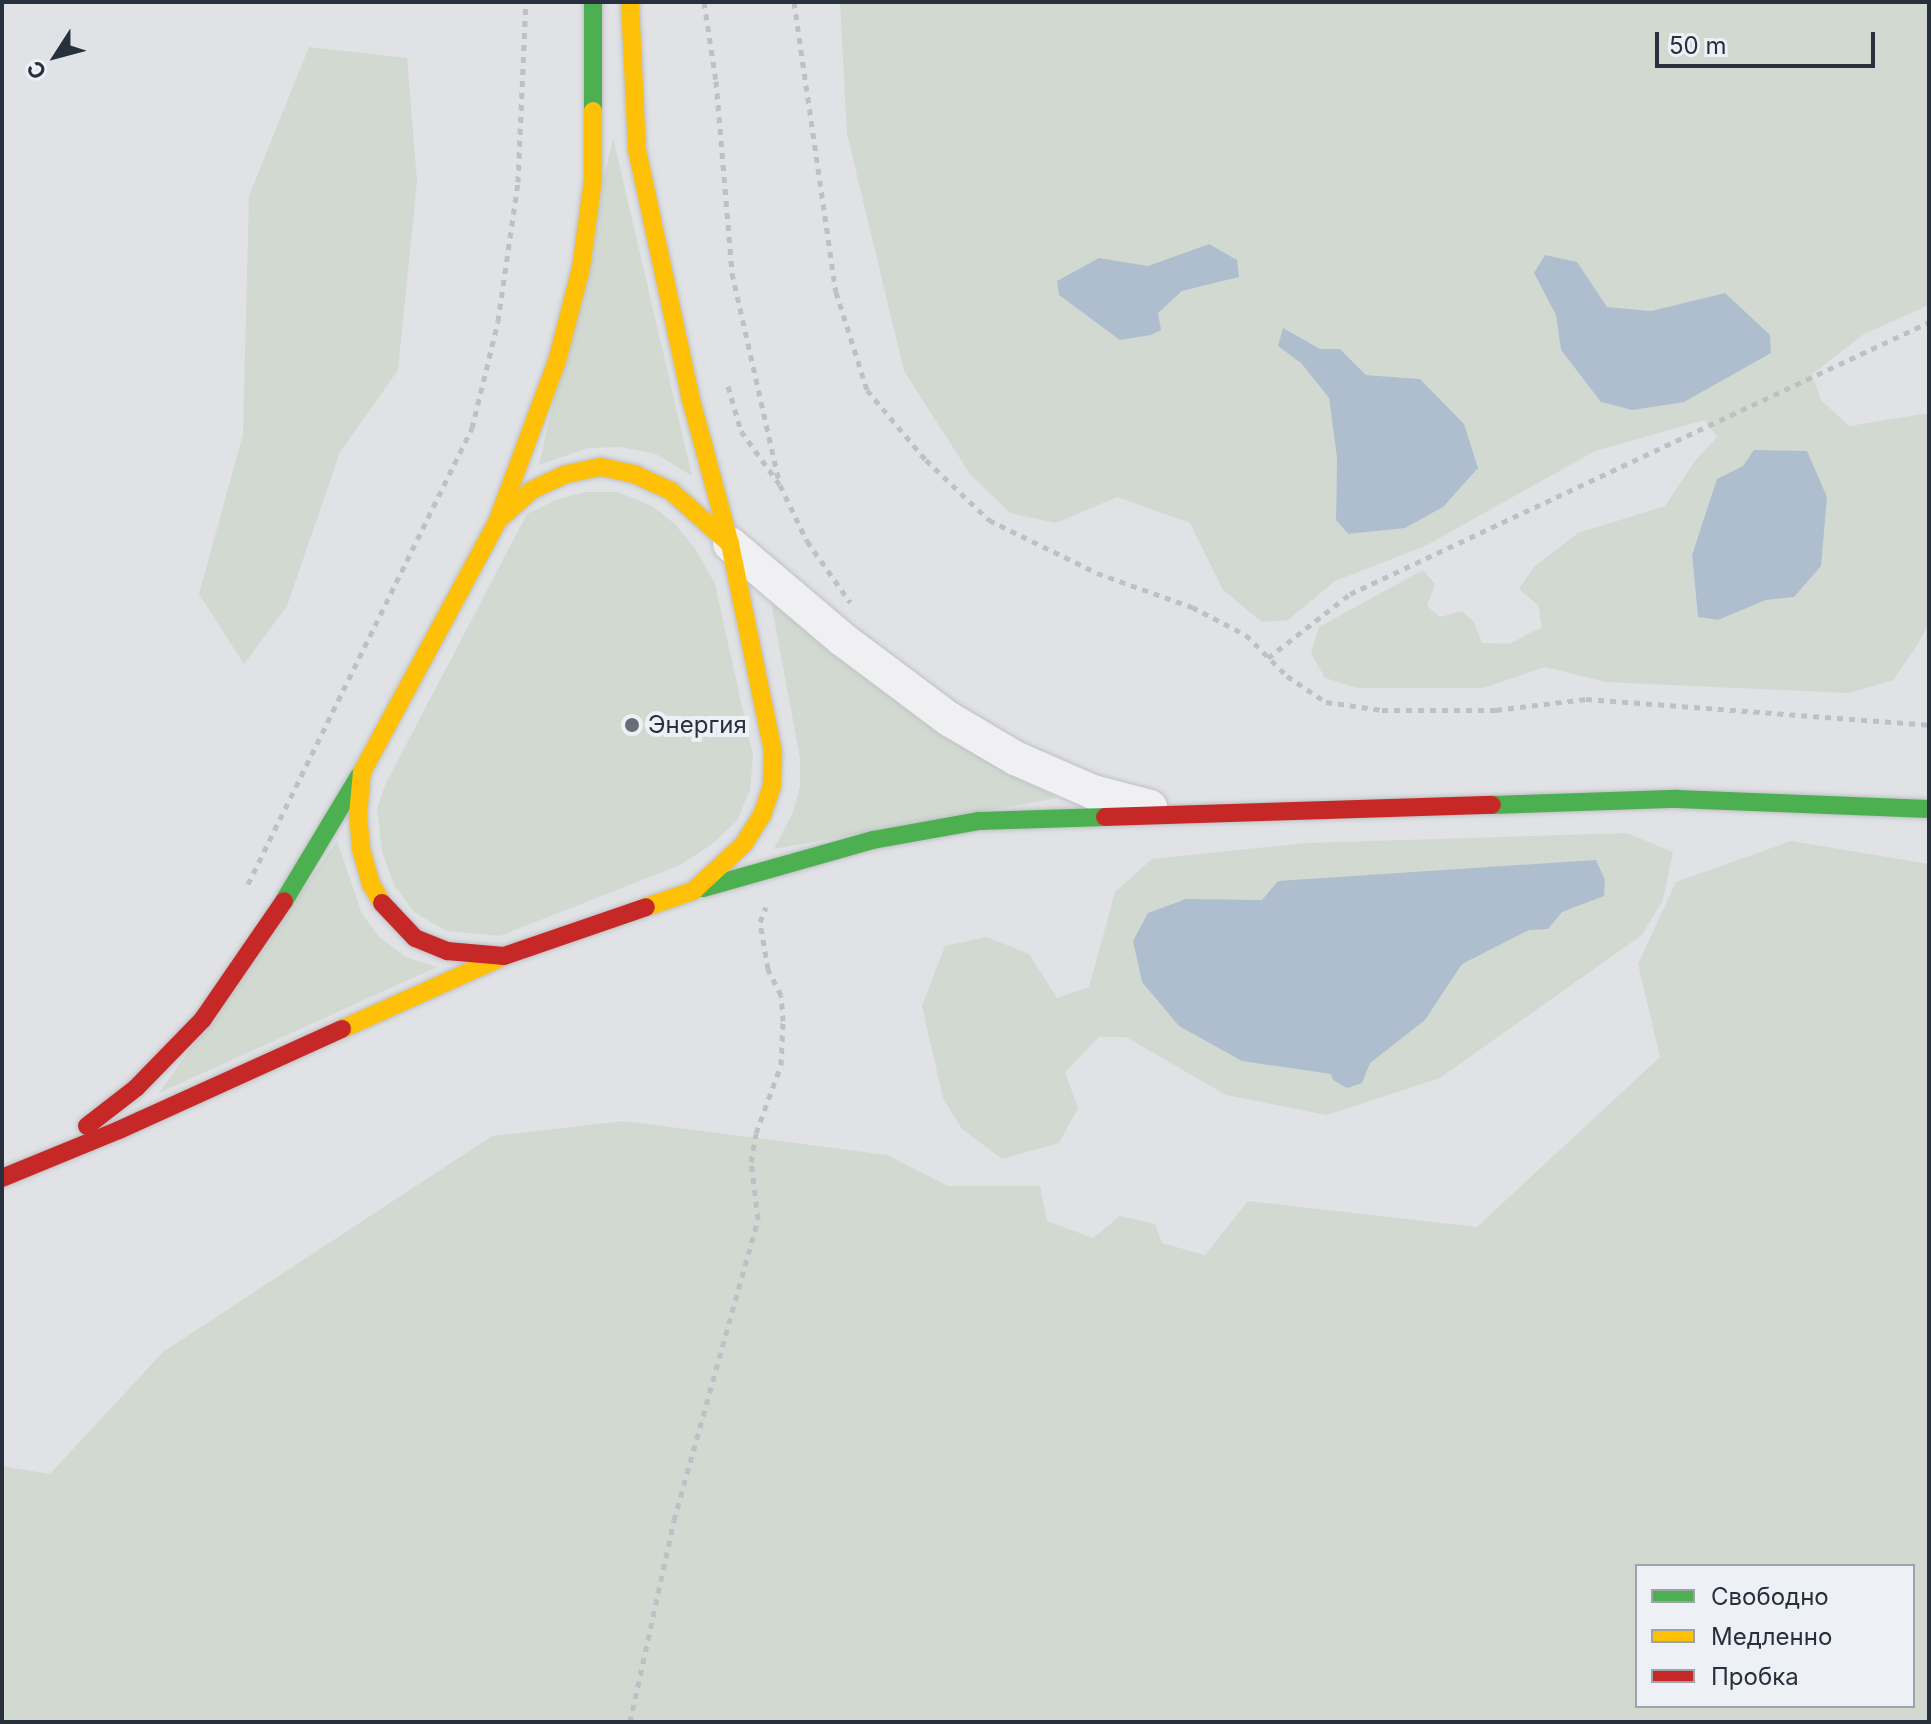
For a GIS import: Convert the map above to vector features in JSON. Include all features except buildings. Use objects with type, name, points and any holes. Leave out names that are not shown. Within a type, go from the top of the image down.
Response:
[{"type":"street","points":[[47,1157],[136,1088],[203,1019],[262,937],[362,772],[498,520],[557,361],[581,268],[593,179],[593,2]]},
{"type":"street","points":[[630,2],[637,150],[690,396],[730,544],[773,751],[772,786],[762,815],[744,844],[693,891]]},
{"type":"street","points":[[498,520],[532,490],[567,474],[601,467],[634,474],[671,491],[842,639],[949,719],[1015,758],[1093,792],[1174,814]]},
{"type":"street","points":[[362,772],[358,815],[361,848],[371,884],[388,913],[415,938],[447,951],[504,956]]},
{"type":"street","points":[[2,1178],[119,1130],[504,956],[693,891],[786,862],[873,840],[979,821],[1677,799],[1929,809]]},
{"type":"path","points":[[241,898],[472,428],[498,321],[518,182],[526,2]]},
{"type":"path","points":[[704,2],[716,81],[721,175],[732,273],[780,485]]},
{"type":"path","points":[[794,2],[836,292],[867,390],[926,460],[989,520],[1097,573],[1192,607],[1246,635],[1287,676],[1326,702],[1382,710],[1496,710],[1586,699],[1929,725]]},
{"type":"path","points":[[1268,658],[1350,594],[1929,322]]},
{"type":"path","points":[[724,371],[741,431],[780,485],[807,541],[859,615]]},
{"type":"path","points":[[630,1722],[674,1520],[758,1219],[751,1162],[756,1133],[781,1065],[783,1021],[781,995],[768,969],[760,922],[786,862]]},
{"type":"shaded area","points":[[840,2],[1929,2],[1929,305],[1864,334],[1812,374],[1821,400],[1849,426],[1929,413],[1929,623],[1893,680],[1849,693],[1606,682],[1545,667],[1483,688],[1357,688],[1325,678],[1311,653],[1319,627],[1423,570],[1435,584],[1427,606],[1440,617],[1462,611],[1474,622],[1482,643],[1509,644],[1542,627],[1538,605],[1519,589],[1534,567],[1578,533],[1665,506],[1695,461],[1717,437],[1705,420],[1595,451],[1425,546],[1335,581],[1288,620],[1262,622],[1223,590],[1190,523],[1117,497],[1056,523],[1010,513],[970,474],[904,371],[847,134]],"holes":[[[1209,244],[1239,277],[1182,291],[1157,313],[1099,258],[1148,266]],[[1577,263],[1607,307],[1651,311],[1725,293],[1632,410],[1601,402],[1561,350],[1556,315]],[[1340,349],[1366,375],[1420,379],[1443,507],[1405,527],[1347,534],[1336,519],[1337,458],[1329,398],[1301,363]],[[1743,466],[1794,597],[1766,600],[1718,620],[1698,617],[1692,555],[1717,480]]]},
{"type":"shaded area","points":[[309,47],[407,58],[417,181],[398,370],[340,452],[287,606],[244,664],[199,594],[243,434],[249,196]]},
{"type":"shaded area","points":[[613,138],[692,476],[656,454],[621,447],[588,448],[539,465]]},
{"type":"shaded area","points":[[586,492],[618,492],[652,506],[675,524],[696,550],[715,584],[753,756],[750,790],[737,821],[711,845],[680,865],[500,936],[447,931],[414,912],[394,885],[382,851],[377,809],[385,785],[527,514],[558,499]]},
{"type":"shaded area","points":[[770,597],[822,645],[884,692],[983,759],[1057,798],[774,849],[793,812],[800,786],[800,758]]},
{"type":"shaded area","points":[[1627,833],[1673,852],[1663,900],[1642,935],[1440,1078],[1327,1115],[1226,1095],[1126,1037],[1099,1037],[1065,1072],[1078,1108],[1059,1143],[1002,1159],[962,1129],[943,1098],[922,1006],[945,946],[987,937],[1029,954],[1057,998],[1089,987],[1115,892],[1152,859],[1306,843]]},
{"type":"shaded area","points":[[337,841],[362,914],[380,938],[406,957],[437,967],[159,1093]]},
{"type":"shaded area","points":[[1791,841],[1929,864],[1929,1722],[2,1722],[2,1466],[50,1474],[163,1352],[492,1136],[624,1121],[887,1155],[948,1186],[1040,1186],[1047,1221],[1093,1238],[1120,1216],[1155,1224],[1162,1243],[1205,1255],[1248,1201],[1477,1227],[1660,1057],[1638,964],[1676,882]]},
{"type":"water","points":[[1209,244],[1237,260],[1239,277],[1182,291],[1158,313],[1161,330],[1151,335],[1120,340],[1059,295],[1057,281],[1099,258],[1148,266]]},
{"type":"water","points":[[1545,255],[1577,262],[1607,307],[1651,311],[1725,293],[1770,335],[1771,353],[1684,402],[1632,410],[1601,402],[1561,350],[1556,315],[1534,273]]},
{"type":"water","points":[[1283,328],[1320,349],[1340,349],[1366,375],[1420,379],[1464,424],[1478,468],[1443,507],[1405,528],[1348,534],[1336,520],[1337,458],[1329,398],[1301,363],[1278,346]]},
{"type":"water","points":[[1754,450],[1807,451],[1827,497],[1821,566],[1794,597],[1766,600],[1718,620],[1698,617],[1692,555],[1717,479],[1743,466]]},
{"type":"water","points":[[1596,860],[1605,880],[1604,896],[1562,912],[1548,929],[1529,930],[1462,964],[1425,1020],[1370,1063],[1362,1083],[1347,1088],[1333,1080],[1331,1074],[1242,1061],[1179,1026],[1142,982],[1133,941],[1148,913],[1186,899],[1262,900],[1278,881]]},
{"type":"traffic: fast","points":[[593,2],[593,111]]},
{"type":"traffic: fast","points":[[284,901],[359,776]]},
{"type":"traffic: fast","points":[[1492,805],[1677,799],[1929,809]]},
{"type":"traffic: fast","points":[[703,888],[873,840],[979,821],[1105,817]]},
{"type":"traffic: slow","points":[[630,2],[637,150],[690,396],[730,544]]},
{"type":"traffic: slow","points":[[499,517],[557,361],[581,268],[593,179],[593,111]]},
{"type":"traffic: slow","points":[[601,467],[634,474],[671,491],[730,544],[773,751],[772,786],[762,815],[744,844],[693,891],[646,907]]},
{"type":"traffic: slow","points":[[382,903],[371,884],[361,848],[358,815],[362,772],[498,520],[532,490],[567,474],[601,467]]},
{"type":"traffic: slow","points":[[342,1029],[502,957]]},
{"type":"traffic: jam","points":[[1105,817],[1492,805]]},
{"type":"traffic: jam","points":[[87,1126],[136,1088],[203,1019],[284,901]]},
{"type":"traffic: jam","points":[[382,903],[415,938],[447,951],[504,956],[646,907]]},
{"type":"traffic: jam","points":[[2,1178],[119,1130],[342,1029]]},
{"type":"place","name":"Энергия","points":[[632,725]]}]
